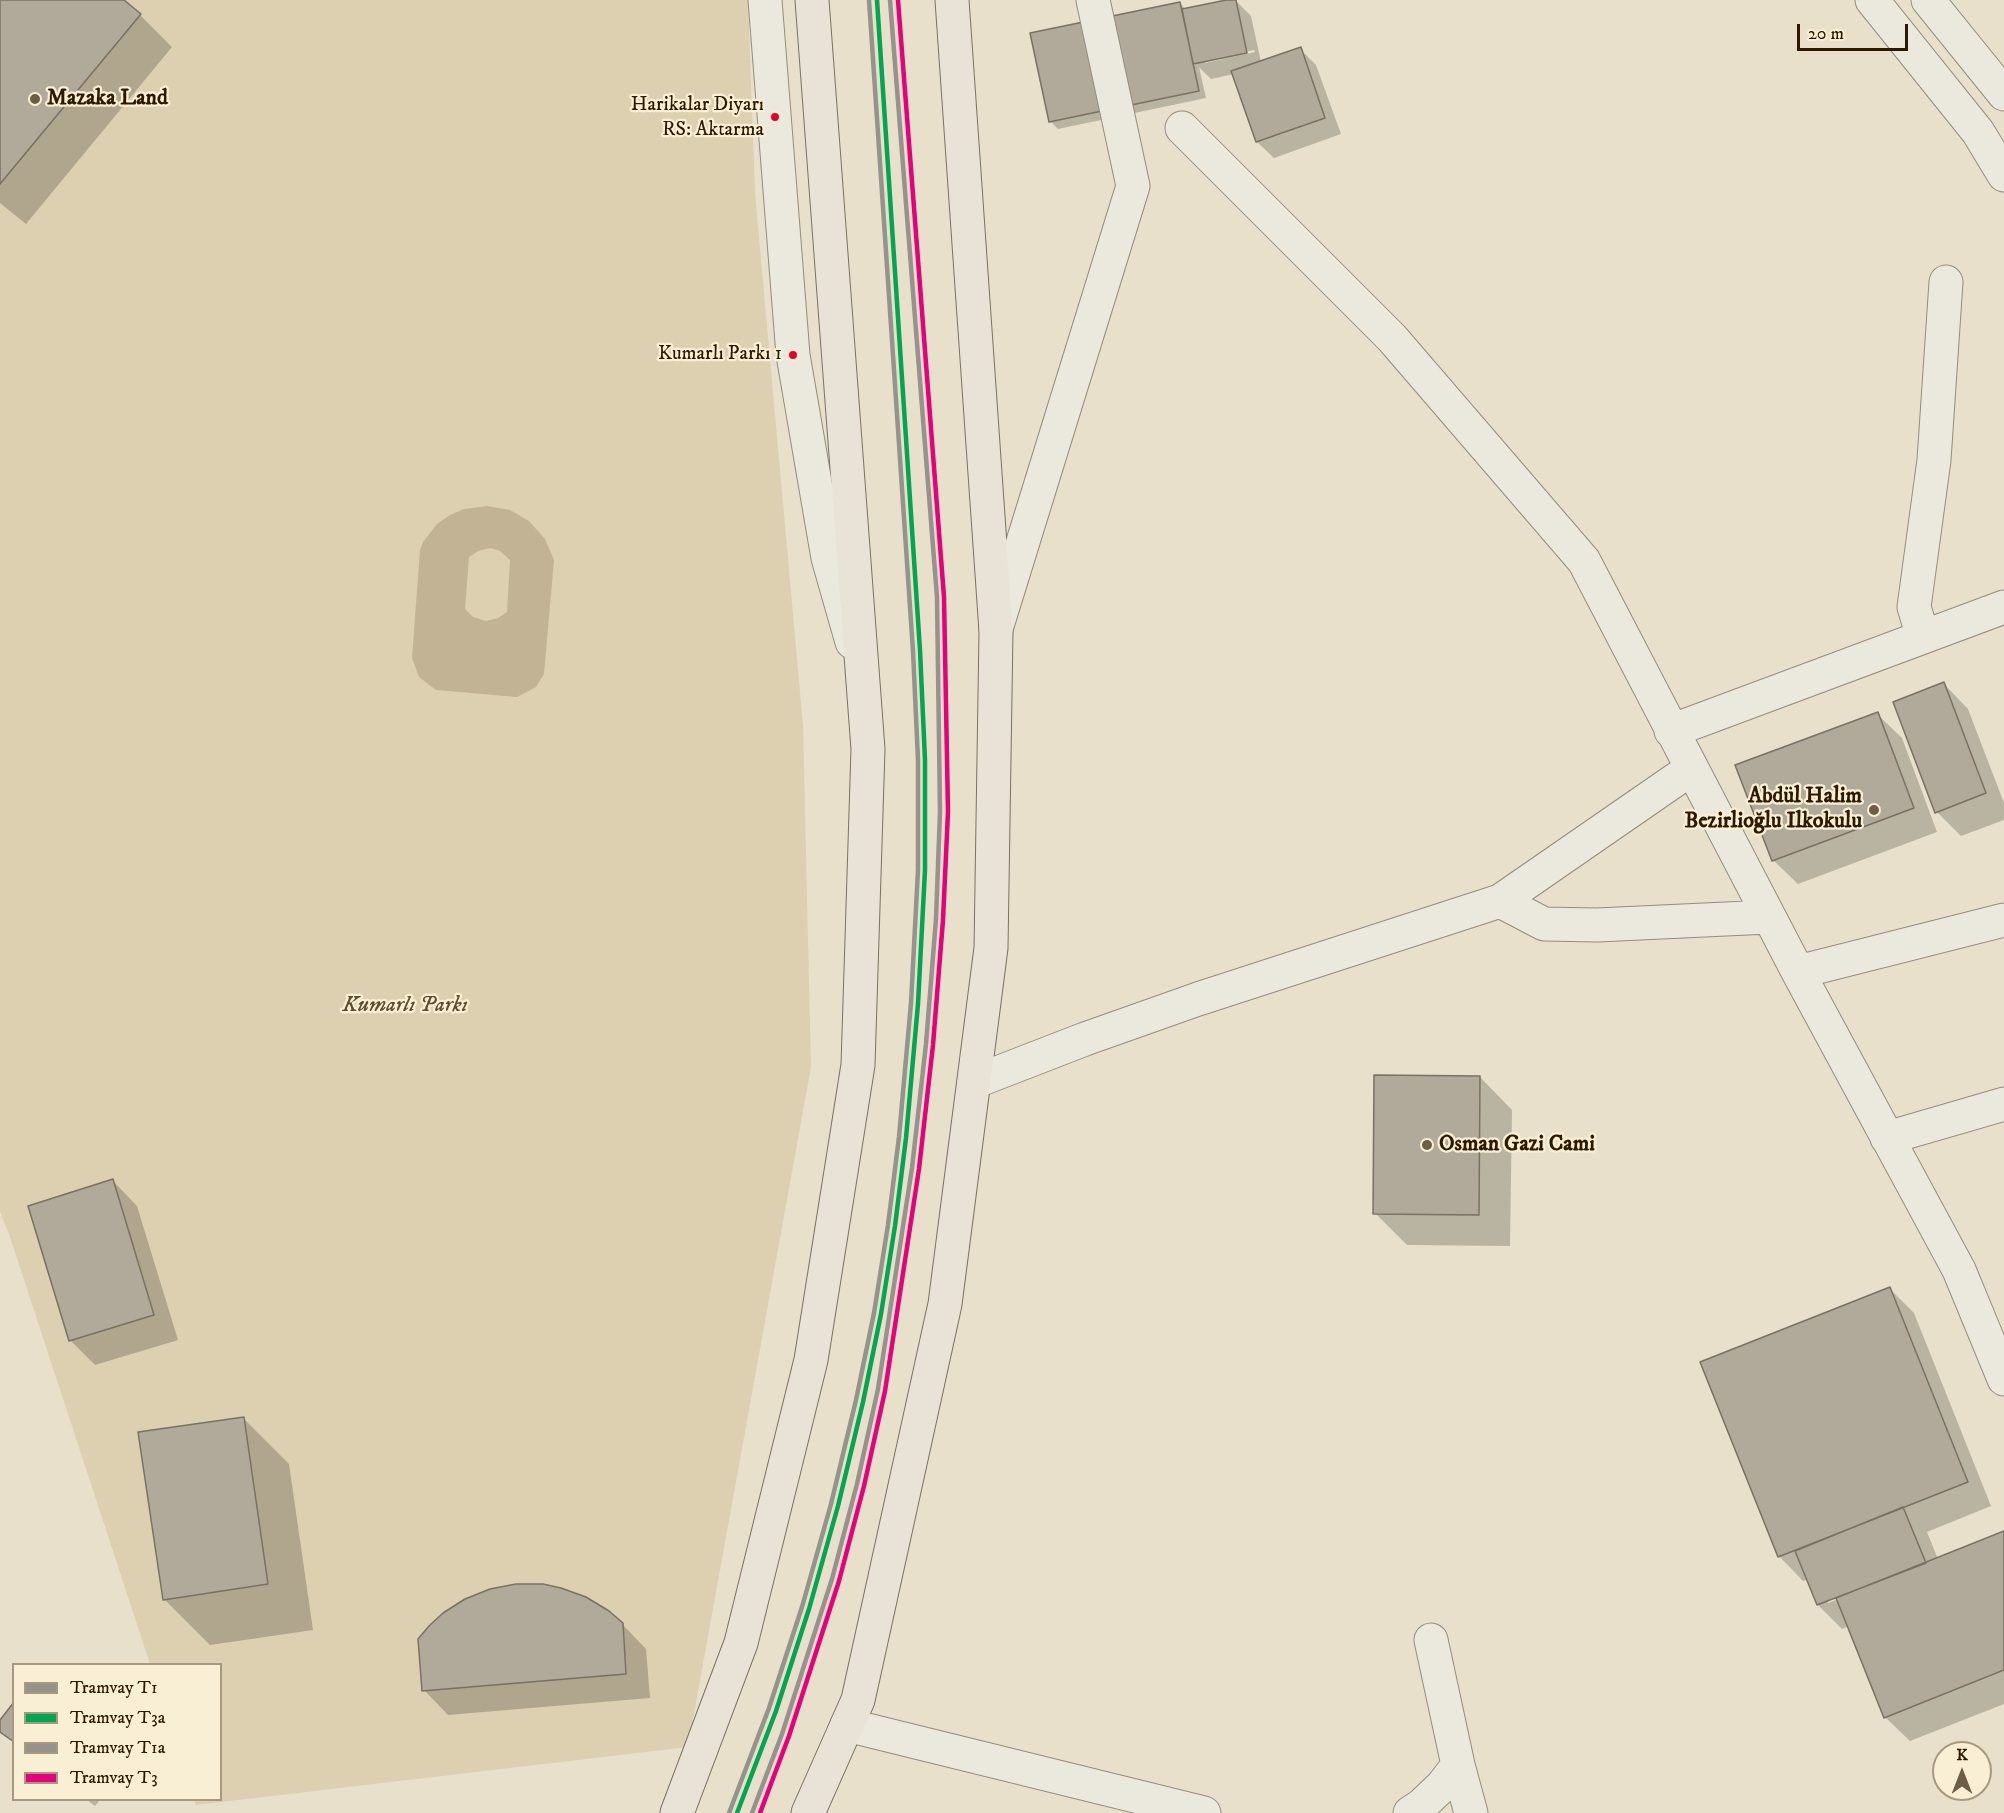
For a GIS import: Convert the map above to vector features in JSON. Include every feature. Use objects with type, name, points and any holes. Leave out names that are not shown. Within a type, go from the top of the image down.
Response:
[{"type":"highway","points":[[677,1813],[741,1643],[813,1348],[858,1065],[868,749],[812,0]]},
{"type":"highway","points":[[808,1813],[858,1700],[945,1304],[991,948],[996,631],[952,0]]},
{"type":"street","points":[[765,0],[794,355],[828,558],[862,677]]},
{"type":"street","points":[[996,631],[1133,186],[1093,0]]},
{"type":"street","points":[[1872,0],[1978,132],[2004,175]]},
{"type":"street","points":[[1928,0],[2004,94]]},
{"type":"street","points":[[1182,128],[1392,338],[1584,561],[1798,972],[1959,1270],[2004,1379]]},
{"type":"street","points":[[1923,637],[1914,607],[1934,460],[1946,282]]},
{"type":"street","points":[[1671,731],[2004,607]]},
{"type":"street","points":[[974,1082],[1198,999],[1500,901],[1691,769]]},
{"type":"street","points":[[1500,901],[1544,924],[1597,925],[1769,917]]},
{"type":"street","points":[[1798,972],[2004,920]]},
{"type":"street","points":[[1887,1138],[2004,1104]]},
{"type":"street","points":[[1431,1640],[1458,1765],[1471,1813]]},
{"type":"street","points":[[847,1725],[1203,1813]]},
{"type":"street","points":[[1410,1813],[1442,1786],[1458,1765]]},
{"type":"green space","name":"Kumarlı Parkı","points":[[0,0],[748,0],[755,193],[803,725],[811,1067],[688,1747],[196,1805],[194,1801],[222,1801],[222,1663],[150,1663],[0,1212]]},
{"type":"shaded area","points":[[487,506],[510,510],[529,521],[545,539],[554,560],[544,674],[536,687],[517,697],[436,690],[419,677],[412,658],[420,550],[423,542],[437,524],[464,509]],"holes":[[[490,548],[500,551],[510,560],[507,612],[498,618],[486,621],[473,617],[465,609],[469,557],[478,551]]]},
{"type":"building","name":"Mazaka Land","points":[[0,0],[124,0],[141,14],[0,184]]},
{"type":"building","points":[[1236,0],[1247,53],[1193,64],[1182,9]]},
{"type":"building","points":[[1180,2],[1199,91],[1049,122],[1030,33]]},
{"type":"building","points":[[1301,47],[1325,118],[1256,142],[1231,71]]},
{"type":"building","points":[[1944,682],[1986,793],[1935,813],[1893,702]]},
{"type":"building","points":[[1878,712],[1914,808],[1772,861],[1735,765]]},
{"type":"building","name":"Osman Gazi Cami","points":[[1374,1075],[1480,1076],[1479,1215],[1373,1214]]},
{"type":"building","points":[[113,1179],[154,1315],[69,1341],[28,1206]]},
{"type":"building","points":[[1890,1287],[1968,1482],[1778,1557],[1700,1362]]},
{"type":"building","points":[[244,1417],[268,1584],[163,1600],[138,1432]]},
{"type":"building","points":[[1903,1507],[1926,1563],[1817,1605],[1795,1551]]},
{"type":"building","points":[[2004,1531],[2004,1670],[1884,1718],[1836,1598]]},
{"type":"building","points":[[516,1584],[543,1584],[561,1588],[586,1597],[609,1611],[623,1623],[626,1674],[422,1691],[418,1639],[429,1626],[443,1613],[465,1599],[490,1589]]},
{"type":"building","points":[[12,1705],[12,1741],[0,1732],[0,1720]]},
{"type":"tram line","name":"T1","points":[[729,1813],[769,1708],[802,1607],[831,1504],[856,1400],[874,1313],[888,1225],[899,1137],[911,1003],[918,870],[918,760],[913,651],[869,0]]},
{"type":"tram line","name":"T3a","points":[[737,1813],[776,1711],[809,1609],[838,1506],[863,1402],[881,1314],[895,1226],[906,1138],[918,1004],[925,870],[925,760],[920,650],[877,0]]},
{"type":"tram line","name":"T1a","points":[[752,1813],[782,1734],[832,1579],[857,1484],[878,1389],[912,1168],[926,1044],[936,919],[940,812],[937,597],[890,0]]},
{"type":"tram line","name":"T3","points":[[760,1813],[789,1736],[839,1581],[864,1486],[885,1391],[919,1169],[933,1045],[943,920],[948,812],[944,597],[898,0]]},
{"type":"place","name":"Mazaka Land","points":[[35,99]]},
{"type":"place","name":"Harikalar Diyarı RS: Aktarma","points":[[775,117]]},
{"type":"place","name":"Kumarlı Parkı 1","points":[[793,355]]},
{"type":"place","name":"Abdül Halim Bezirlioğlu Ilkokulu","points":[[1874,810]]},
{"type":"place","name":"Osman Gazi Cami","points":[[1427,1145]]}]
